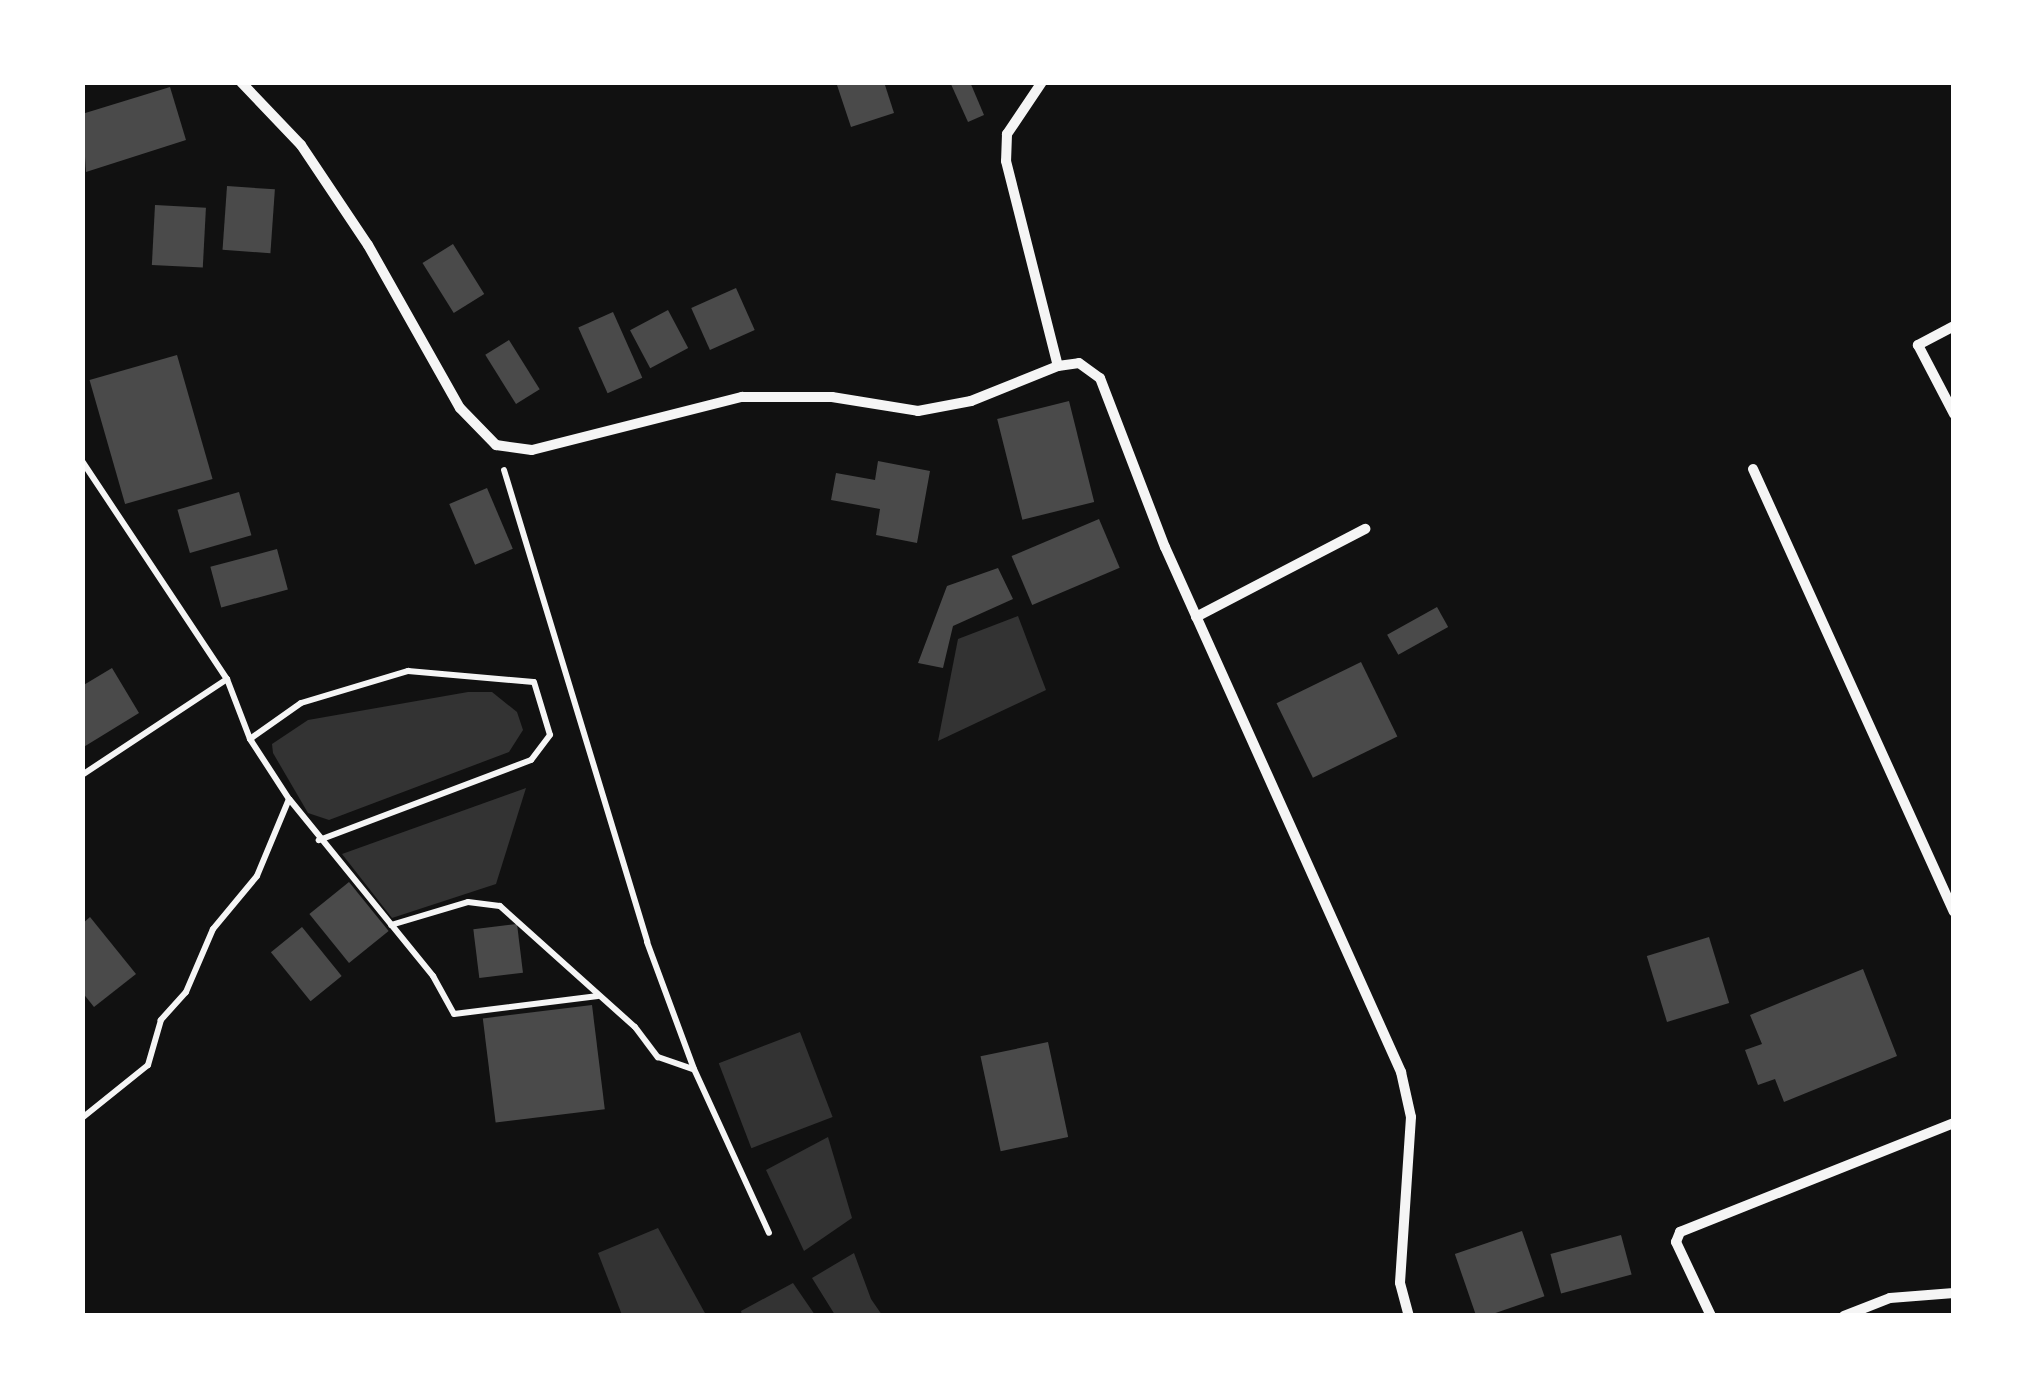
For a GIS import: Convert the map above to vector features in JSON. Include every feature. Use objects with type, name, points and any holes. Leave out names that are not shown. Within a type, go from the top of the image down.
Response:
[{"type":"street","points":[[241,82],[301,145],[368,245],[460,408],[496,444],[532,450],[742,397],[832,397],[918,411],[971,401],[1058,366],[1079,363],[1100,378],[1196,616],[1401,1072],[1411,1117],[1400,1236],[1400,1283],[1409,1316]]},
{"type":"street","points":[[1042,82],[1007,134],[1006,160],[1058,366]]},
{"type":"street","points":[[1954,326],[1918,345],[1954,414]]},
{"type":"street","points":[[1753,468],[1954,912]]},
{"type":"street","points":[[1196,616],[1364,528]]},
{"type":"street","points":[[1711,1316],[1676,1242],[1680,1232],[1954,1124]]},
{"type":"street","points":[[1844,1316],[1890,1298],[1954,1293]]},
{"type":"path","points":[[496,444],[647,942],[694,1070],[769,1233]]},
{"type":"path","points":[[82,461],[227,678],[250,739],[289,799],[433,976],[454,1014],[598,996]]},
{"type":"path","points":[[250,739],[300,703],[408,672],[534,682],[550,734],[530,760],[319,840]]},
{"type":"path","points":[[82,774],[227,678]]},
{"type":"path","points":[[82,1118],[148,1065],[161,1020],[186,992],[213,929],[257,876],[289,799]]},
{"type":"path","points":[[390,926],[468,902],[500,906],[658,1057],[694,1070]]},
{"type":"shaded area","points":[[1018,616],[1046,690],[938,741],[958,639]]},
{"type":"shaded area","points":[[468,692],[492,692],[517,712],[523,730],[509,752],[329,820],[308,813],[273,753],[272,744],[308,720]]},
{"type":"shaded area","points":[[526,788],[496,884],[392,918],[342,854]]},
{"type":"shaded area","points":[[800,1032],[833,1117],[751,1148],[719,1063]]},
{"type":"shaded area","points":[[828,1137],[852,1218],[804,1251],[766,1170]]},
{"type":"shaded area","points":[[658,1228],[706,1315],[622,1315],[598,1253]]},
{"type":"shaded area","points":[[854,1253],[871,1299],[882,1315],[835,1315],[812,1278]]},
{"type":"shaded area","points":[[793,1283],[815,1315],[742,1315],[741,1311]]},
{"type":"building","points":[[836,82],[884,82],[894,113],[851,127]]},
{"type":"building","points":[[950,82],[970,82],[984,115],[968,122]]},
{"type":"building","points":[[170,87],[186,140],[86,172],[82,114]]},
{"type":"building","points":[[227,186],[275,189],[270,253],[223,250]]},
{"type":"building","points":[[155,205],[206,208],[203,268],[152,265]]},
{"type":"building","points":[[453,244],[484,294],[454,313],[422,263]]},
{"type":"building","points":[[736,288],[755,330],[710,350],[691,308]]},
{"type":"building","points":[[668,310],[688,348],[650,368],[630,330]]},
{"type":"building","points":[[613,312],[642,378],[608,393],[578,327]]},
{"type":"building","points":[[509,340],[540,389],[516,404],[485,355]]},
{"type":"building","points":[[177,355],[213,479],[125,504],[90,380]]},
{"type":"building","points":[[1069,401],[1094,502],[1022,520],[997,419]]},
{"type":"building","points":[[878,461],[930,471],[917,543],[876,535],[880,509],[831,500],[836,473],[875,480]]},
{"type":"building","points":[[487,488],[513,549],[475,565],[449,504]]},
{"type":"building","points":[[239,492],[251,535],[190,553],[177,510]]},
{"type":"building","points":[[1099,519],[1120,568],[1032,605],[1012,556]]},
{"type":"building","points":[[277,549],[288,590],[221,607],[210,567]]},
{"type":"building","points":[[998,568],[1013,599],[953,626],[943,668],[918,663],[947,586]]},
{"type":"building","points":[[1437,607],[1448,627],[1398,655],[1387,635]]},
{"type":"building","points":[[1361,662],[1397,737],[1313,778],[1277,703]]},
{"type":"building","points":[[112,668],[139,713],[82,748],[82,686]]},
{"type":"building","points":[[349,882],[389,931],[349,963],[309,914]]},
{"type":"building","points":[[90,917],[136,974],[94,1007],[82,992],[82,924]]},
{"type":"building","points":[[517,924],[523,973],[479,978],[473,929]]},
{"type":"building","points":[[302,927],[342,976],[311,1001],[271,952]]},
{"type":"building","points":[[1709,937],[1729,1003],[1667,1022],[1647,956]]},
{"type":"building","points":[[1863,969],[1897,1056],[1784,1102],[1775,1079],[1758,1085],[1745,1050],[1762,1044],[1750,1015]]},
{"type":"building","points":[[592,1005],[605,1109],[496,1123],[483,1018]]},
{"type":"building","points":[[1048,1042],[1068,1137],[1001,1151],[981,1056]]},
{"type":"building","points":[[1522,1231],[1544,1296],[1487,1316],[1476,1316],[1455,1254]]},
{"type":"building","points":[[1621,1235],[1632,1275],[1561,1293],[1550,1254]]}]
